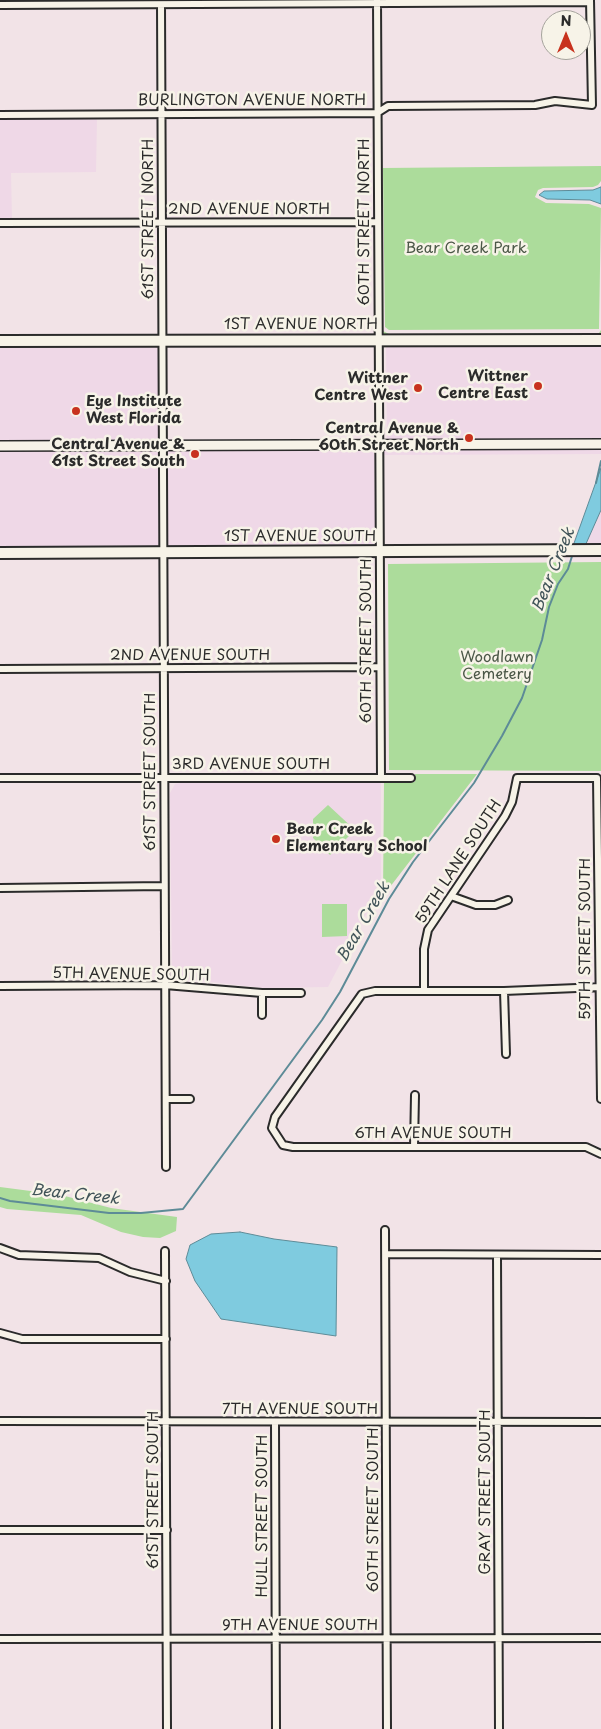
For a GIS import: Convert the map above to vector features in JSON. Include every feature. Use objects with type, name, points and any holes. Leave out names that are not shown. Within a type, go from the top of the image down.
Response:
[{"type":"main road","name":"1ST AVENUE NORTH","points":[[0,341],[596,340]]},
{"type":"main road","points":[[0,446],[601,444]]},
{"type":"main road","name":"1ST AVENUE SOUTH","points":[[0,553],[601,550]]},
{"type":"street","points":[[160,5],[171,0]]},
{"type":"street","points":[[213,0],[227,5]]},
{"type":"street","points":[[244,5],[254,0]]},
{"type":"street","points":[[276,0],[285,5]]},
{"type":"street","points":[[0,5],[285,5],[377,2],[590,1]]},
{"type":"street","name":"BURLINGTON AVENUE NORTH","points":[[0,115],[377,113],[388,106],[535,105],[555,101],[592,105],[590,1]]},
{"type":"street","name":"60TH STREET NORTH","points":[[377,2],[378,445]]},
{"type":"street","name":"61ST STREET NORTH","points":[[160,5],[162,445]]},
{"type":"street","name":"2ND AVENUE NORTH","points":[[0,223],[377,222]]},
{"type":"street","name":"61ST STREET SOUTH","points":[[162,445],[166,1167]]},
{"type":"street","name":"60TH STREET SOUTH","points":[[378,445],[381,777]]},
{"type":"street","name":"2ND AVENUE SOUTH","points":[[0,668],[380,667]]},
{"type":"street","name":"3RD AVENUE SOUTH","points":[[0,778],[411,778]]},
{"type":"street","name":"59TH STREET SOUTH","points":[[517,778],[597,778],[600,881],[601,1099]]},
{"type":"street","name":"59TH LANE SOUTH","points":[[424,991],[424,949],[428,930],[505,816],[512,802],[517,778]]},
{"type":"street","points":[[0,888],[164,886]]},
{"type":"street","points":[[451,896],[476,905],[495,905],[508,900]]},
{"type":"street","name":"5TH AVENUE SOUTH","points":[[0,986],[165,985],[262,993],[301,993]]},
{"type":"street","points":[[424,991],[504,991],[600,987]]},
{"type":"street","name":"6TH AVENUE SOUTH","points":[[424,991],[375,991],[362,994],[275,1117],[272,1128],[283,1145],[293,1147],[586,1147],[601,1154]]},
{"type":"street","points":[[504,991],[506,1054]]},
{"type":"street","points":[[262,993],[262,1015]]},
{"type":"street","points":[[414,1147],[415,1095]]},
{"type":"street","points":[[166,1099],[190,1099]]},
{"type":"street","name":"60TH STREET SOUTH","points":[[385,1230],[388,1729]]},
{"type":"street","points":[[0,1248],[19,1255],[86,1256],[99,1258],[130,1272],[166,1281]]},
{"type":"street","name":"61ST STREET SOUTH","points":[[166,1251],[168,1729]]},
{"type":"street","points":[[386,1254],[601,1255]]},
{"type":"street","name":"GRAY STREET SOUTH","points":[[497,1255],[499,1729]]},
{"type":"street","points":[[0,1333],[22,1340],[166,1339]]},
{"type":"street","name":"7TH AVENUE SOUTH","points":[[0,1421],[275,1423],[601,1422]]},
{"type":"street","name":"HULL STREET SOUTH","points":[[275,1423],[276,1729]]},
{"type":"street","points":[[0,1530],[167,1530]]},
{"type":"street","name":"9TH AVENUE SOUTH","points":[[0,1639],[601,1638]]},
{"type":"shaded area","points":[[0,119],[97,119],[96,172],[11,173],[12,219],[0,219]]},
{"type":"shaded area","points":[[158,344],[159,441],[0,442],[0,345]]},
{"type":"shaded area","points":[[386,344],[601,344],[601,440],[387,440]]},
{"type":"shaded area","points":[[159,449],[160,548],[0,548],[0,450]]},
{"type":"shaded area","points":[[166,449],[374,449],[376,547],[167,548]]},
{"type":"shaded area","points":[[382,449],[601,449],[601,454],[382,455]]},
{"type":"shaded area","points":[[601,510],[601,546],[585,546],[589,535]]},
{"type":"shaded area","name":"Bear Creek Elementary School","points":[[381,783],[381,886],[328,987],[264,988],[172,976],[170,793],[175,784]]},
{"type":"green space","name":"Bear Creek Park","points":[[601,166],[601,181],[598,185],[593,187],[543,188],[538,190],[535,197],[546,203],[589,204],[601,208],[599,329],[389,330],[385,327],[383,168]]},
{"type":"green space","points":[[601,330],[601,335],[384,335],[383,331],[389,334],[599,333]]},
{"type":"green space","name":"Woodlawn Cemetery","points":[[601,562],[601,771],[389,770],[388,564]]},
{"type":"green space","points":[[415,774],[477,774],[383,896],[384,781],[415,782]]},
{"type":"green space","points":[[328,805],[355,830],[330,855],[313,838],[313,819]]},
{"type":"green space","points":[[322,904],[347,904],[347,936],[322,937]]},
{"type":"green space","points":[[0,1187],[61,1195],[111,1208],[177,1217],[176,1231],[160,1238],[143,1237],[121,1232],[81,1215],[7,1209],[0,1207]]},
{"type":"water","points":[[601,187],[601,204],[590,200],[547,199],[539,195],[544,191],[593,190]]},
{"type":"water","points":[[601,468],[601,510],[585,546],[573,546]]},
{"type":"water","points":[[240,1232],[274,1239],[337,1247],[336,1336],[221,1319],[195,1281],[186,1259],[190,1245],[211,1234]]},
{"type":"waterway","name":"Bear Creek","points":[[596,483],[601,461]]},
{"type":"waterway","name":"Bear Creek","points":[[0,1198],[10,1201],[109,1213],[141,1213],[183,1209],[322,1020],[340,992],[389,899],[413,862],[474,783],[502,736],[522,698],[542,640],[549,607],[558,584],[568,569],[573,553]]},
{"type":"place","name":"Wittner Centre East","points":[[538,386]]},
{"type":"place","name":"Wittner Centre West","points":[[418,388]]},
{"type":"place","name":"Eye Institute West Florida","points":[[76,411]]},
{"type":"place","name":"Central Avenue & 60th Street North","points":[[469,438]]},
{"type":"place","name":"Central Avenue & 61st Street South","points":[[195,454]]},
{"type":"place","name":"Bear Creek Elementary School","points":[[276,839]]}]
